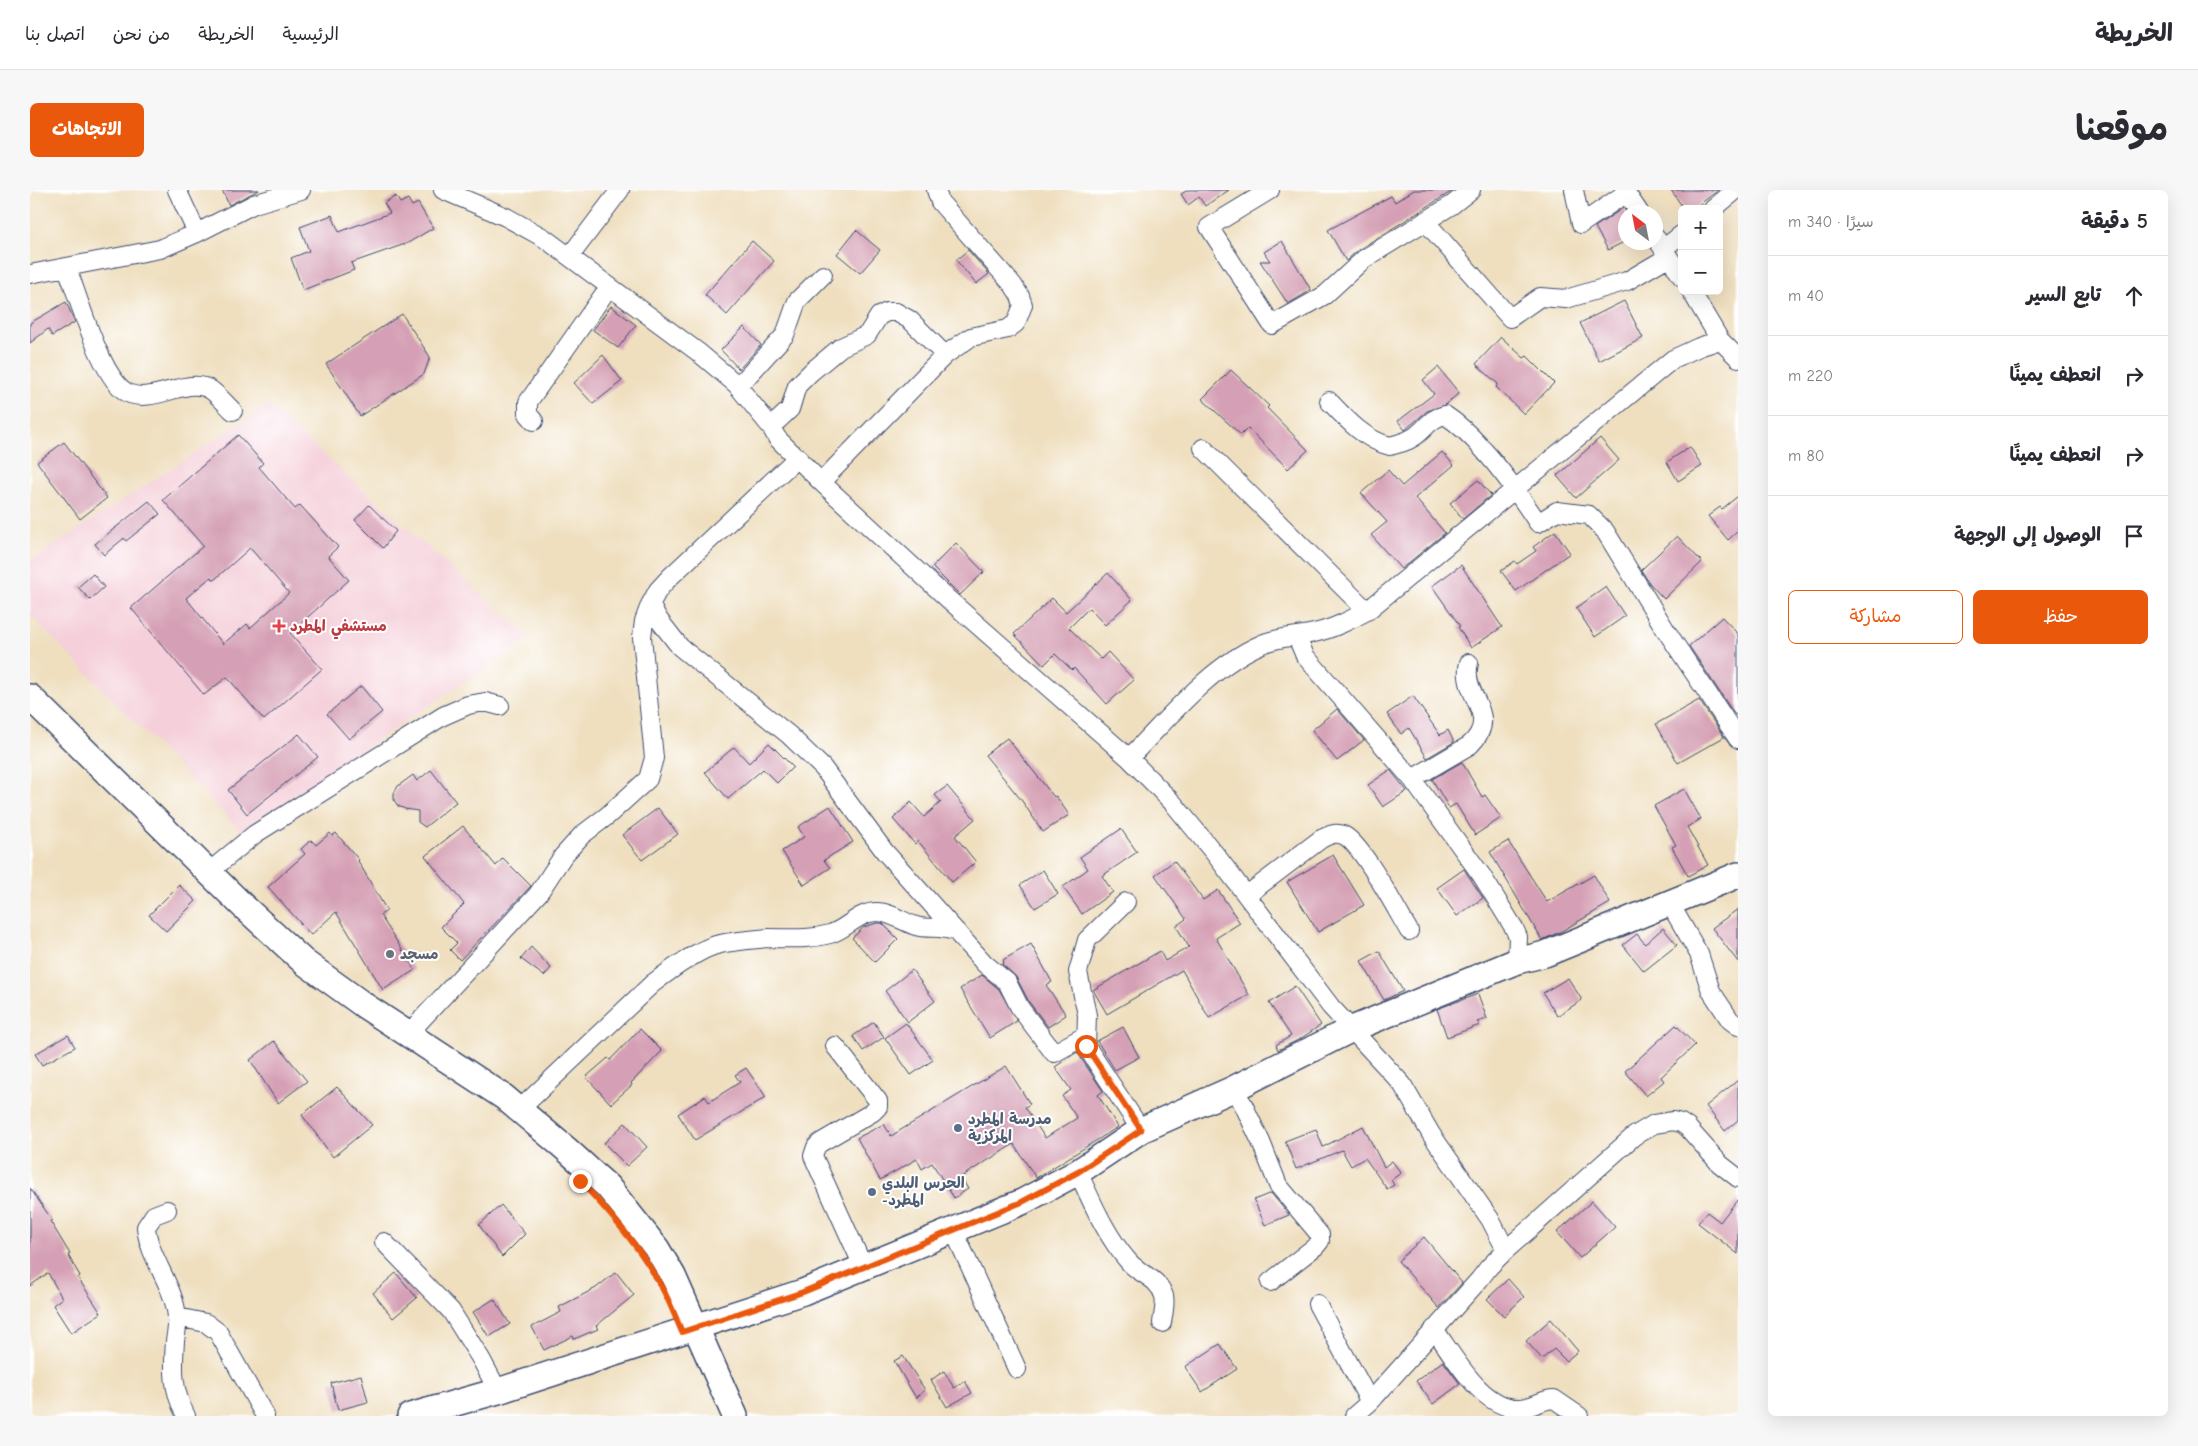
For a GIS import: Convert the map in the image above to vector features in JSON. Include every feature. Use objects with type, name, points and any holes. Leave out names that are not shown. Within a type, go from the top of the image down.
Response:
[{"type":"main road","points":[[30,697],[142,830],[281,962],[365,1023],[467,1090],[543,1148],[580,1181],[616,1220],[641,1254],[690,1330],[735,1416]]},
{"type":"main road","points":[[30,718],[79,756],[209,872],[276,938],[304,962],[365,1006],[409,1033],[519,1110],[608,1187],[656,1248],[669,1269],[718,1416]]},
{"type":"main road","points":[[410,1416],[440,1413],[498,1392],[803,1292],[1022,1202],[1078,1172],[1141,1130],[1233,1089],[1352,1029],[1517,961],[1545,954],[1738,875]]},
{"type":"street","points":[[177,190],[197,233]]},
{"type":"street","points":[[30,274],[160,248],[197,233],[254,204],[300,190]]},
{"type":"street","points":[[443,190],[506,217],[570,256],[698,352],[736,384],[771,427],[777,438],[821,482],[948,599],[1129,758],[1173,803],[1247,895],[1331,1006],[1402,1084],[1431,1134],[1490,1219],[1506,1250]]},
{"type":"street","points":[[570,256],[620,190]]},
{"type":"street","points":[[821,482],[946,355],[971,337],[1008,329],[1016,323],[1021,314],[1023,305],[1013,285],[940,202],[936,190]]},
{"type":"street","points":[[1270,190],[1209,227],[1272,325],[1325,295],[1364,259],[1471,190]]},
{"type":"street","points":[[1574,190],[1581,224],[1625,191],[1634,205]]},
{"type":"street","points":[[1718,205],[1736,190]]},
{"type":"street","points":[[1425,221],[1510,318],[1540,297],[1566,298],[1627,282],[1660,250]]},
{"type":"street","points":[[1663,247],[1678,237]]},
{"type":"street","points":[[1663,249],[1678,271]]},
{"type":"street","points":[[67,268],[100,357],[118,386],[129,394],[145,396],[189,386],[210,389],[233,411]]},
{"type":"street","points":[[736,384],[746,378],[785,335],[797,301],[823,275]]},
{"type":"street","points":[[534,421],[528,414],[528,402],[609,287]]},
{"type":"street","points":[[1693,295],[1720,340],[1738,358]]},
{"type":"street","points":[[771,427],[790,409],[797,386],[811,372],[841,347],[867,335],[879,316],[887,312],[896,312],[910,320],[946,355]]},
{"type":"street","points":[[1129,758],[1194,692],[1230,661],[1264,642],[1297,637],[1339,625],[1367,612],[1673,359],[1720,340]]},
{"type":"street","points":[[1329,402],[1349,422],[1367,435],[1390,446],[1408,441],[1429,422],[1444,414],[1460,424],[1516,489],[1538,523],[1558,511],[1589,515],[1605,531],[1665,629],[1738,739]]},
{"type":"street","points":[[1203,448],[1367,612]]},
{"type":"street","points":[[409,1033],[538,894],[563,856],[576,842],[648,779],[654,758],[642,637],[644,621],[650,605],[658,590],[685,560],[798,457]]},
{"type":"street","points":[[650,605],[680,647],[789,735],[823,768],[885,852],[985,964],[1007,982],[1020,1008],[1054,1053],[1085,1036]]},
{"type":"street","points":[[1297,637],[1300,648],[1412,779],[1482,876],[1518,937],[1517,961]]},
{"type":"street","points":[[1412,779],[1470,745],[1478,738],[1483,728],[1483,717],[1468,678],[1469,663]]},
{"type":"street","points":[[209,872],[255,834],[443,716],[468,705],[485,702],[500,706]]},
{"type":"street","points":[[1247,895],[1321,839],[1332,834],[1341,834],[1349,838],[1363,855],[1409,931]]},
{"type":"street","points":[[1126,902],[1087,940],[1078,972],[1087,1015],[1086,1046],[1141,1130]]},
{"type":"street","points":[[1670,904],[1699,954],[1711,991],[1730,1020],[1738,1026]]},
{"type":"street","points":[[519,1110],[659,978],[714,945],[769,938],[804,939],[832,934],[852,920],[879,912],[910,922],[916,926],[940,927],[957,932]]},
{"type":"street","points":[[835,1046],[878,1101],[878,1107],[873,1112],[820,1143],[816,1147],[813,1156],[863,1266]]},
{"type":"street","points":[[1233,1089],[1243,1104],[1261,1142],[1278,1185],[1320,1235],[1320,1241],[1316,1246],[1270,1282]]},
{"type":"street","points":[[1354,1416],[1370,1402],[1506,1250],[1634,1136],[1654,1124],[1673,1121],[1687,1127],[1720,1164],[1738,1178]]},
{"type":"street","points":[[1078,1172],[1101,1221],[1112,1238],[1130,1263],[1153,1278],[1164,1297],[1162,1323]]},
{"type":"street","points":[[167,1210],[154,1215],[148,1222],[147,1233],[170,1292],[177,1318],[173,1380],[176,1395],[186,1416]]},
{"type":"street","points":[[953,1229],[1017,1369]]},
{"type":"street","points":[[384,1242],[451,1311],[481,1359],[498,1392]]},
{"type":"street","points":[[1317,1304],[1370,1402]]},
{"type":"street","points":[[177,1318],[206,1323],[218,1332],[265,1416]]},
{"type":"street","points":[[1434,1329],[1484,1394],[1501,1404],[1520,1408],[1554,1399],[1578,1416]]},
{"type":"shaded area","name":"مستشفي المطرد","points":[[268,405],[530,638],[241,831],[30,615],[30,561]]},
{"type":"building","points":[[222,190],[259,190],[229,205]]},
{"type":"building","points":[[1188,190],[1229,190],[1205,206],[1199,197],[1188,205],[1181,194]]},
{"type":"building","points":[[1414,190],[1454,190],[1358,250],[1346,261],[1328,230],[1391,196],[1395,202]]},
{"type":"building","points":[[1671,190],[1719,190],[1698,205],[1681,205]]},
{"type":"building","points":[[396,196],[400,203],[408,199],[412,206],[418,203],[433,228],[408,243],[351,263],[354,270],[303,290],[291,258],[309,251],[300,227],[332,215],[339,232],[390,213],[384,203]]},
{"type":"building","points":[[1618,211],[1618,245],[1608,250],[1595,227]]},
{"type":"building","points":[[856,230],[880,250],[860,273],[837,254]]},
{"type":"building","points":[[752,241],[774,261],[727,315],[705,295]]},
{"type":"building","points":[[1282,241],[1311,290],[1288,304],[1260,261],[1270,261],[1264,252]]},
{"type":"building","points":[[968,250],[989,274],[976,284],[956,260]]},
{"type":"building","points":[[1624,301],[1643,338],[1599,361],[1580,323]]},
{"type":"building","points":[[66,302],[75,322],[52,336],[48,329],[30,343],[30,323]]},
{"type":"building","points":[[611,306],[636,325],[618,348],[593,330]]},
{"type":"building","points":[[402,314],[430,357],[424,374],[360,416],[326,364]]},
{"type":"building","points":[[744,327],[761,345],[739,369],[721,350]]},
{"type":"building","points":[[1501,337],[1524,358],[1527,356],[1554,383],[1524,414],[1496,387],[1498,384],[1476,364]]},
{"type":"building","points":[[603,355],[622,381],[593,404],[574,383]]},
{"type":"building","points":[[1438,367],[1459,393],[1445,405],[1427,411],[1405,430],[1398,421],[1434,394],[1423,380]]},
{"type":"building","points":[[1231,370],[1269,406],[1267,408],[1308,450],[1288,469],[1248,428],[1241,435],[1202,399]]},
{"type":"building","points":[[238,435],[263,463],[259,467],[295,509],[300,505],[338,547],[328,556],[349,580],[290,633],[322,669],[264,720],[227,677],[204,695],[131,608],[203,546],[163,500]],"holes":[[[250,548],[289,593],[250,628],[247,624],[223,644],[186,598],[211,577],[214,580]]]},
{"type":"building","points":[[1600,438],[1619,460],[1576,498],[1557,476]]},
{"type":"building","points":[[64,442],[107,498],[80,519],[37,462]]},
{"type":"building","points":[[1690,447],[1702,466],[1678,481],[1667,462]]},
{"type":"building","points":[[1442,452],[1454,465],[1415,498],[1445,533],[1401,569],[1371,535],[1387,522],[1361,493],[1388,470],[1402,486]]},
{"type":"building","points":[[1478,480],[1491,495],[1463,519],[1450,503]]},
{"type":"building","points":[[1738,496],[1738,531],[1728,540],[1708,516],[1720,507],[1722,509]]},
{"type":"building","points":[[149,501],[160,514],[126,541],[124,538],[104,555],[95,544]]},
{"type":"building","points":[[369,505],[396,531],[383,548],[355,520]]},
{"type":"building","points":[[1555,531],[1570,553],[1516,591],[1501,571],[1515,561],[1517,564],[1536,551],[1533,547]]},
{"type":"building","points":[[1677,536],[1702,562],[1664,599],[1650,584],[1641,570]]},
{"type":"building","points":[[956,543],[984,572],[960,595],[932,567]]},
{"type":"building","points":[[1461,565],[1502,627],[1471,648],[1458,627],[1460,626],[1432,586]]},
{"type":"building","points":[[1108,573],[1132,600],[1105,625],[1089,608],[1069,628],[1101,659],[1108,652],[1134,680],[1107,704],[1074,668],[1072,670],[1055,654],[1044,665],[1014,634],[1052,598],[1066,612]]},
{"type":"building","points":[[93,574],[104,587],[90,600],[78,587]]},
{"type":"building","points":[[1606,587],[1625,616],[1595,637],[1576,608]]},
{"type":"building","points":[[1722,617],[1738,634],[1738,714],[1735,715],[1689,646]]},
{"type":"building","points":[[361,686],[382,712],[349,739],[327,714]]},
{"type":"building","points":[[1413,696],[1440,735],[1448,730],[1454,742],[1427,758],[1409,728],[1401,734],[1387,714]]},
{"type":"building","points":[[1699,700],[1724,737],[1678,763],[1656,724]]},
{"type":"building","points":[[1337,709],[1364,740],[1337,761],[1312,730]]},
{"type":"building","points":[[299,734],[318,757],[247,814],[228,790]]},
{"type":"building","points":[[1007,738],[1054,797],[1056,796],[1069,815],[1043,832],[1022,801],[985,755]]},
{"type":"building","points":[[769,743],[793,767],[777,783],[763,769],[728,799],[705,772],[734,747],[749,763]]},
{"type":"building","points":[[1462,762],[1482,797],[1485,795],[1501,818],[1475,835],[1456,804],[1449,808],[1432,779]]},
{"type":"building","points":[[431,770],[456,802],[425,827],[418,822],[418,811],[398,806],[394,800],[394,793],[398,786],[413,775],[417,781]]},
{"type":"building","points":[[1390,770],[1407,791],[1383,807],[1368,785]]},
{"type":"building","points":[[947,786],[975,819],[955,836],[976,862],[952,882],[918,841],[915,844],[893,819],[911,802],[924,817],[941,802],[935,795]]},
{"type":"building","points":[[1684,789],[1701,819],[1687,827],[1708,865],[1688,876],[1672,847],[1676,845],[1654,806]]},
{"type":"building","points":[[830,806],[853,842],[824,860],[830,868],[804,885],[782,851],[804,837],[798,827]]},
{"type":"building","points":[[658,808],[678,834],[642,860],[622,835]]},
{"type":"building","points":[[463,826],[496,866],[503,858],[531,886],[460,960],[450,950],[457,943],[441,927],[464,904],[425,856]]},
{"type":"building","points":[[1121,829],[1137,852],[1102,876],[1113,892],[1082,914],[1063,887],[1088,869],[1080,857]]},
{"type":"building","points":[[330,833],[332,836],[336,833],[359,860],[387,911],[380,915],[415,970],[383,990],[336,912],[311,935],[268,887],[305,854],[301,849],[311,840],[316,845]]},
{"type":"building","points":[[1508,841],[1547,902],[1594,875],[1610,903],[1560,932],[1542,940],[1490,852]]},
{"type":"building","points":[[1333,855],[1364,905],[1318,932],[1287,882]]},
{"type":"building","points":[[1174,861],[1203,900],[1218,890],[1240,923],[1216,938],[1249,995],[1209,1018],[1182,970],[1107,1014],[1093,990],[1160,951],[1165,961],[1189,947],[1176,926],[1186,919],[1155,875]]},
{"type":"building","points":[[1464,869],[1483,898],[1457,916],[1437,888]]},
{"type":"building","points":[[1043,870],[1058,894],[1035,908],[1020,885]]},
{"type":"building","points":[[179,885],[196,901],[166,931],[149,915]]},
{"type":"building","points":[[1738,909],[1738,962],[1712,928]]},
{"type":"building","points":[[882,923],[898,939],[875,962],[852,938],[864,927]]},
{"type":"building","points":[[1663,928],[1677,945],[1644,971],[1623,945],[1637,934],[1645,944]]},
{"type":"building","points":[[1031,944],[1052,982],[1046,985],[1066,1015],[1048,1027],[1029,1002],[1016,977],[1002,964],[1003,960]]},
{"type":"building","points":[[531,947],[551,968],[544,976],[521,959]]},
{"type":"building","points":[[1379,951],[1403,991],[1384,1000],[1361,961]]},
{"type":"building","points":[[912,970],[935,1001],[908,1022],[885,991]]},
{"type":"building","points":[[982,975],[999,989],[1017,1021],[990,1038],[960,989]]},
{"type":"building","points":[[1568,978],[1582,1000],[1557,1016],[1543,993]]},
{"type":"building","points":[[1295,986],[1321,1025],[1300,1039],[1278,1050],[1276,1045],[1291,1036],[1269,1003]]},
{"type":"building","points":[[1478,994],[1487,1019],[1477,1022],[1480,1025],[1447,1037],[1437,1009]]},
{"type":"building","points":[[874,1022],[884,1037],[863,1051],[853,1036]]},
{"type":"building","points":[[906,1023],[933,1060],[911,1075],[885,1038]]},
{"type":"building","points":[[1676,1025],[1695,1045],[1661,1077],[1664,1081],[1646,1096],[1625,1071]]},
{"type":"building","points":[[1123,1027],[1139,1057],[1115,1070],[1097,1041]]},
{"type":"building","points":[[640,1029],[662,1051],[631,1083],[632,1085],[611,1104],[586,1077],[608,1058],[610,1060]]},
{"type":"building","points":[[68,1035],[75,1047],[42,1065],[35,1054]]},
{"type":"building","points":[[274,1041],[307,1081],[278,1103],[250,1060]]},
{"type":"building","points":[[1077,1052],[1103,1091],[1098,1095],[1118,1127],[1036,1178],[1014,1144],[961,1177],[968,1189],[954,1198],[932,1163],[922,1169],[917,1159],[880,1180],[857,1138],[884,1124],[891,1136],[1006,1066],[1030,1104],[1025,1107],[1045,1138],[1077,1118],[1062,1096],[1071,1090],[1055,1067]]},
{"type":"building","points":[[746,1068],[766,1097],[695,1140],[678,1114],[705,1096],[709,1102],[740,1082],[735,1075]]},
{"type":"building","points":[[1738,1080],[1738,1120],[1725,1131],[1706,1106]]},
{"type":"building","points":[[337,1087],[372,1125],[333,1157],[302,1115]]},
{"type":"building","points":[[625,1123],[647,1147],[627,1166],[604,1143]]},
{"type":"building","points":[[1363,1126],[1384,1167],[1392,1161],[1401,1173],[1391,1180],[1394,1185],[1387,1189],[1365,1158],[1351,1166],[1342,1150],[1296,1169],[1285,1141],[1316,1129],[1323,1147]]},
{"type":"building","points":[[30,1188],[52,1220],[50,1221],[70,1254],[68,1255],[80,1276],[78,1278],[101,1313],[71,1333],[53,1305],[62,1298],[48,1273],[30,1286]]},
{"type":"building","points":[[1271,1193],[1289,1215],[1265,1225],[1254,1200]]},
{"type":"building","points":[[1738,1199],[1738,1254],[1698,1223],[1707,1212],[1720,1222]]},
{"type":"building","points":[[1592,1201],[1615,1227],[1580,1258],[1557,1232]]},
{"type":"building","points":[[501,1205],[525,1234],[502,1257],[479,1225]]},
{"type":"building","points":[[1424,1237],[1462,1283],[1439,1308],[1398,1261]]},
{"type":"building","points":[[616,1272],[634,1295],[596,1326],[598,1329],[574,1339],[573,1336],[544,1350],[532,1327],[561,1312],[559,1307],[596,1288]]},
{"type":"building","points":[[396,1273],[417,1298],[393,1318],[373,1293]]},
{"type":"building","points":[[1508,1279],[1524,1297],[1504,1316],[1487,1299]]},
{"type":"building","points":[[494,1299],[510,1324],[489,1337],[473,1312]]},
{"type":"building","points":[[1551,1319],[1578,1351],[1566,1361],[1554,1349],[1542,1359],[1526,1341]]},
{"type":"building","points":[[1220,1344],[1237,1369],[1202,1392],[1185,1367]]},
{"type":"building","points":[[903,1356],[925,1390],[916,1398],[894,1361]]},
{"type":"building","points":[[1443,1361],[1460,1384],[1433,1404],[1416,1381]]},
{"type":"building","points":[[944,1371],[954,1388],[965,1381],[972,1393],[947,1407],[931,1380]]},
{"type":"building","points":[[361,1375],[368,1402],[338,1410],[331,1383]]},
{"type":"place","name":"مستشفي المطرد","points":[[279,626]]},
{"type":"place","name":"مسجد","points":[[390,954]]},
{"type":"place","name":"مدرسة المطرد المركزية","points":[[958,1128]]},
{"type":"place","name":"الحرس البلدي -المطرد","points":[[872,1192]]},
{"type":"route","points":[[580,1181],[616,1220],[641,1254],[661,1286],[682,1332],[803,1292],[942,1233],[1022,1202],[1078,1172],[1141,1130],[1086,1046]]}]
